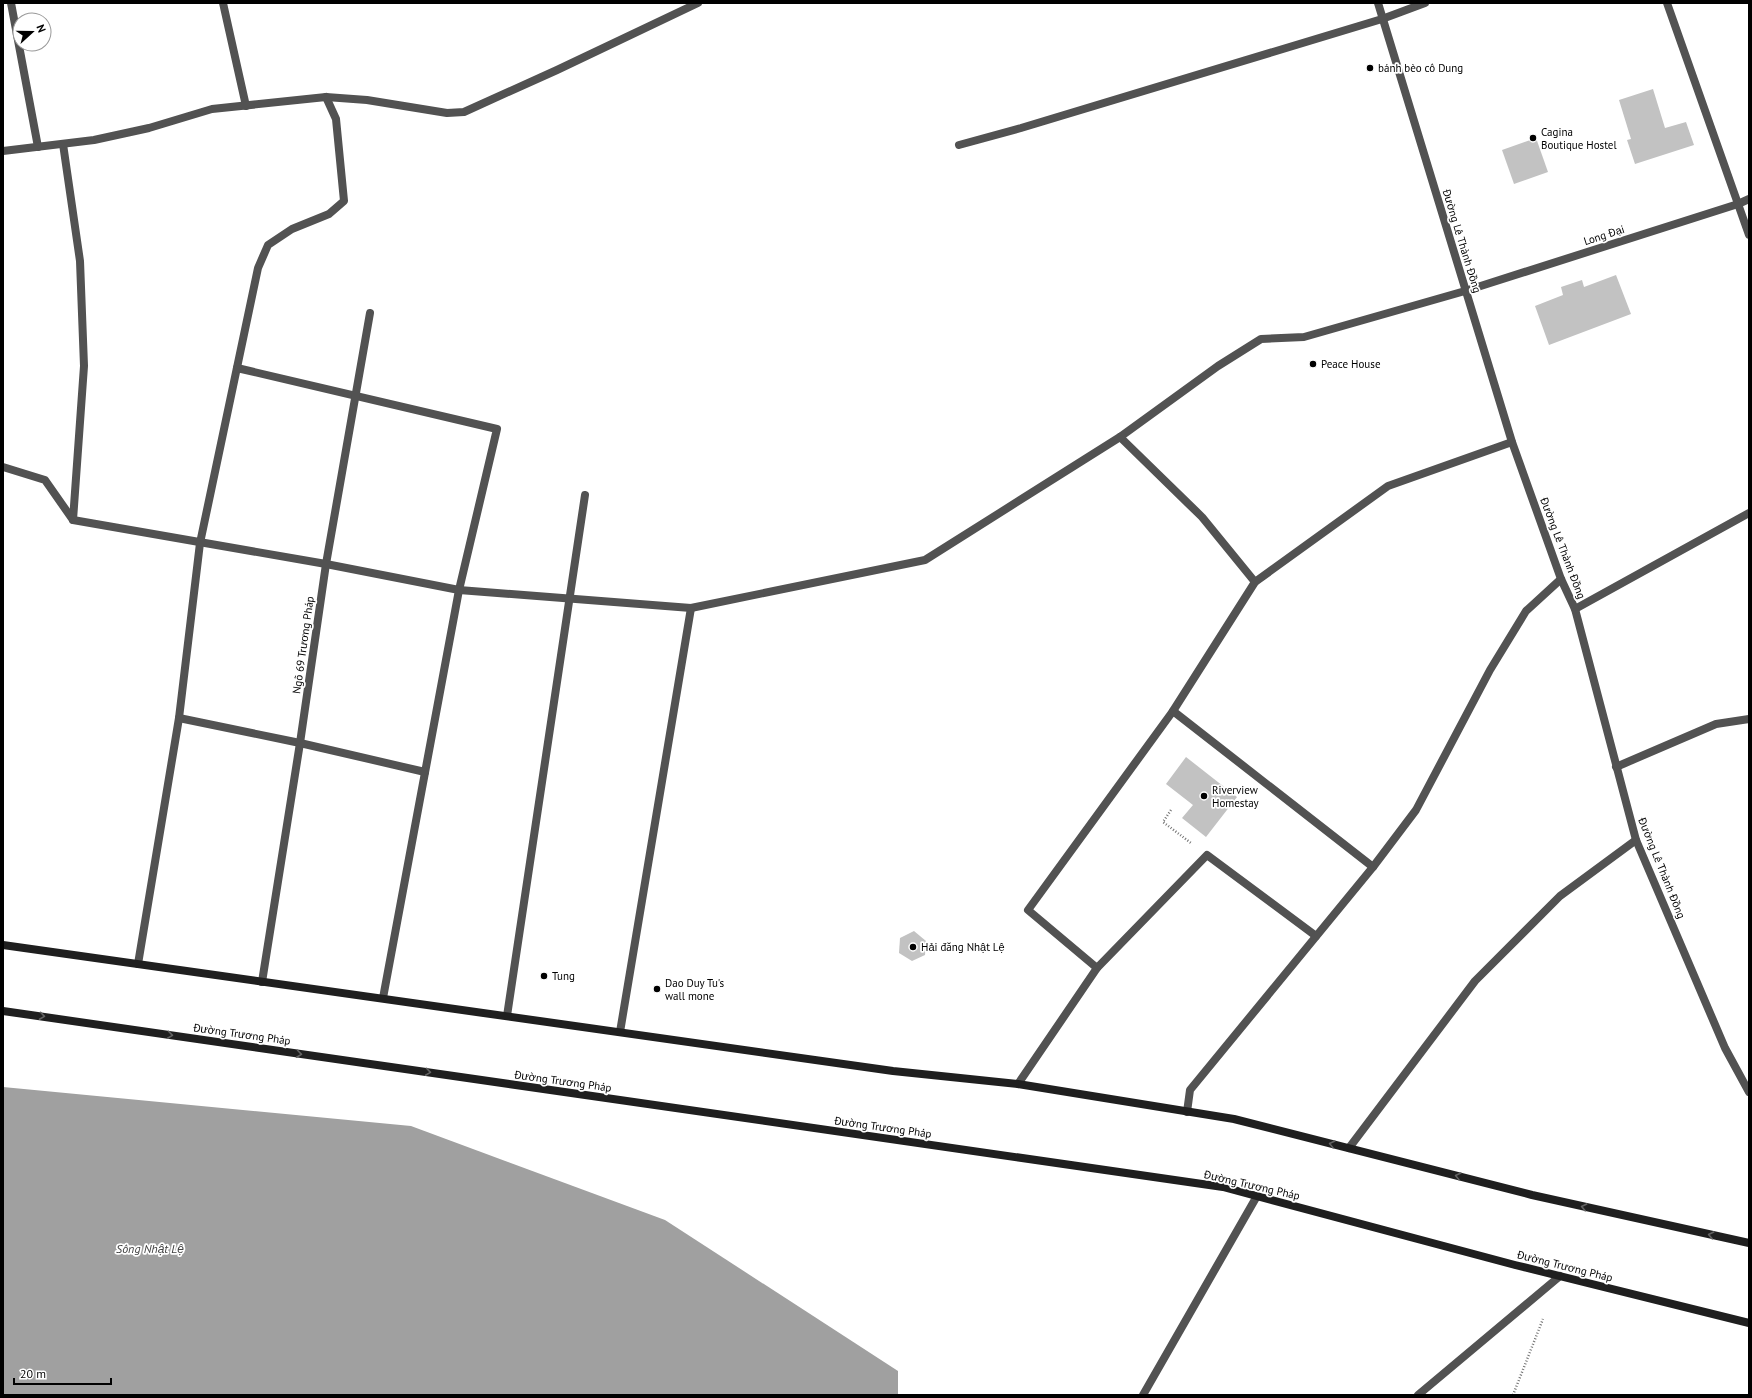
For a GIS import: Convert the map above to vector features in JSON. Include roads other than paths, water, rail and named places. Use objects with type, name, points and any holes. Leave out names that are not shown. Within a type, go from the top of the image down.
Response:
[{"type":"main road","points":[[3,945],[893,1070],[1018,1084],[1234,1119],[1532,1195],[1749,1243]]},
{"type":"main road","name":"Đường Trương Pháp","points":[[3,1011],[1215,1186],[1560,1276],[1749,1323]]},
{"type":"street","points":[[12,3],[38,147]]},
{"type":"street","points":[[223,3],[246,106]]},
{"type":"street","points":[[3,152],[94,140],[149,128],[212,110],[326,97],[367,100],[447,113],[464,112],[698,3]]},
{"type":"street","name":"Đường Lê Thành Đồng","points":[[1378,3],[1512,442],[1561,579],[1574,609],[1636,840],[1725,1048],[1749,1092]]},
{"type":"street","points":[[959,145],[1021,128],[1382,19],[1425,3]]},
{"type":"street","points":[[1667,3],[1749,235]]},
{"type":"street","points":[[138,964],[179,718],[200,543],[258,268],[268,245],[292,229],[329,214],[344,201],[336,119],[326,97]]},
{"type":"street","points":[[63,144],[80,261],[84,366],[73,520]]},
{"type":"street","name":"Long Đại","points":[[73,520],[326,564],[459,590],[691,608],[925,560],[1120,437],[1218,366],[1261,339],[1304,337],[1465,291],[1738,204],[1749,199]]},
{"type":"street","name":"Ngõ 69 Trương Pháp","points":[[262,982],[300,743],[326,564],[370,313]]},
{"type":"street","points":[[237,368],[497,429],[459,590],[383,998]]},
{"type":"street","points":[[1120,437],[1202,517],[1255,582]]},
{"type":"street","points":[[1097,968],[1028,910],[1173,710],[1255,582],[1388,486],[1512,442]]},
{"type":"street","points":[[3,467],[45,480],[73,520]]},
{"type":"street","points":[[507,1016],[585,495]]},
{"type":"street","points":[[1574,609],[1749,514]]},
{"type":"street","points":[[1187,1112],[1190,1090],[1373,867],[1416,810],[1490,670],[1526,611],[1561,579]]},
{"type":"street","points":[[620,1032],[691,608]]},
{"type":"street","points":[[1173,710],[1373,867]]},
{"type":"street","points":[[179,718],[300,743],[425,772]]},
{"type":"street","points":[[1616,767],[1716,724],[1749,719]]},
{"type":"street","points":[[1349,1148],[1475,981],[1560,896],[1636,840]]},
{"type":"street","points":[[1018,1084],[1097,968],[1207,855],[1316,936]]},
{"type":"street","points":[[1143,1395],[1257,1196]]},
{"type":"street","points":[[1418,1395],[1560,1276]]},
{"type":"water","name":"Sông Nhật Lệ","points":[[3,1087],[411,1126],[665,1220],[898,1371],[898,1395],[3,1395]]},
{"type":"place","name":"bánh bèo cô Dung","points":[[1370,68]]},
{"type":"place","name":"Cagina Boutique Hostel","points":[[1533,138]]},
{"type":"place","name":"Peace House","points":[[1313,364]]},
{"type":"place","name":"Riverview Homestay","points":[[1204,796]]},
{"type":"place","name":"Hải đăng Nhật Lệ","points":[[913,947]]},
{"type":"place","name":"Tung","points":[[544,976]]},
{"type":"place","name":"Dao Duy Tu's wall mone","points":[[657,989]]}]
